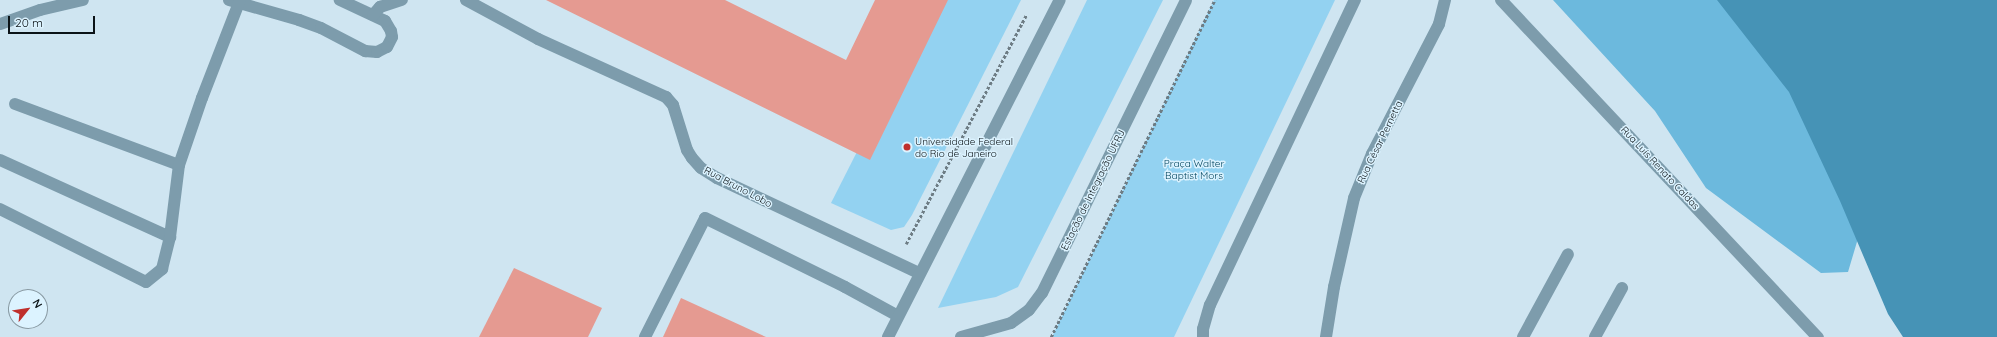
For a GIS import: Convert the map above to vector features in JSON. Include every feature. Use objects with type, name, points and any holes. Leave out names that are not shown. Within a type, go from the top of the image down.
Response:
[{"type":"street","points":[[0,24],[40,10],[83,0]]},
{"type":"street","points":[[0,209],[146,282],[162,269],[170,237],[179,165],[236,1],[321,28],[365,51],[377,52],[387,47],[392,36],[391,31],[385,21],[340,0]]},
{"type":"street","points":[[373,15],[380,7],[402,0]]},
{"type":"street","name":"Rua Bruno Lobo","points":[[466,0],[538,38],[666,97],[673,105],[677,115],[687,150],[701,168],[724,182],[919,273]]},
{"type":"street","points":[[888,337],[919,273],[1060,0]]},
{"type":"street","name":"Estação de Integração UFRJ","points":[[961,337],[1011,323],[1029,310],[1042,293],[1186,0]]},
{"type":"street","points":[[1203,337],[1202,329],[1210,305],[1355,0]]},
{"type":"street","name":"Rua César Pernetta","points":[[1326,337],[1334,286],[1354,198],[1372,154],[1439,24],[1445,0]]},
{"type":"street","name":"Rua Luís Renato Caldas","points":[[1501,0],[1818,337]]},
{"type":"street","points":[[15,104],[179,165]]},
{"type":"street","points":[[0,160],[170,237]]},
{"type":"street","points":[[645,337],[705,218],[845,287],[898,316]]},
{"type":"street","points":[[1523,337],[1568,254]]},
{"type":"street","points":[[1595,337],[1622,288]]},
{"type":"street","points":[[1319,337],[1328,322]]},
{"type":"path","points":[[1052,337],[1216,0]]},
{"type":"path","points":[[896,263],[1027,14]]},
{"type":"green space","points":[[934,0],[1021,0],[912,215],[904,227],[891,230],[831,203]]},
{"type":"green space","points":[[1087,0],[1163,0],[1018,287],[996,297],[938,308]]},
{"type":"green space","name":"Praça Walter Baptist Mors","points":[[1214,0],[1335,0],[1174,337],[1052,337]]},
{"type":"shaded area","points":[[1553,0],[1745,0],[1862,225],[1848,272],[1821,273],[1706,188],[1655,111]]},
{"type":"shaded area","points":[[1717,0],[1997,0],[1997,337],[1903,337],[1888,314],[1840,201],[1789,92]]},
{"type":"building","points":[[546,0],[725,0],[846,60],[875,0],[948,0],[870,160]]},
{"type":"building","points":[[514,268],[602,308],[588,337],[479,337]]},
{"type":"building","points":[[681,298],[766,337],[663,337]]},
{"type":"place","name":"Universidade Federal do Rio de Janeiro","points":[[907,147]]}]
